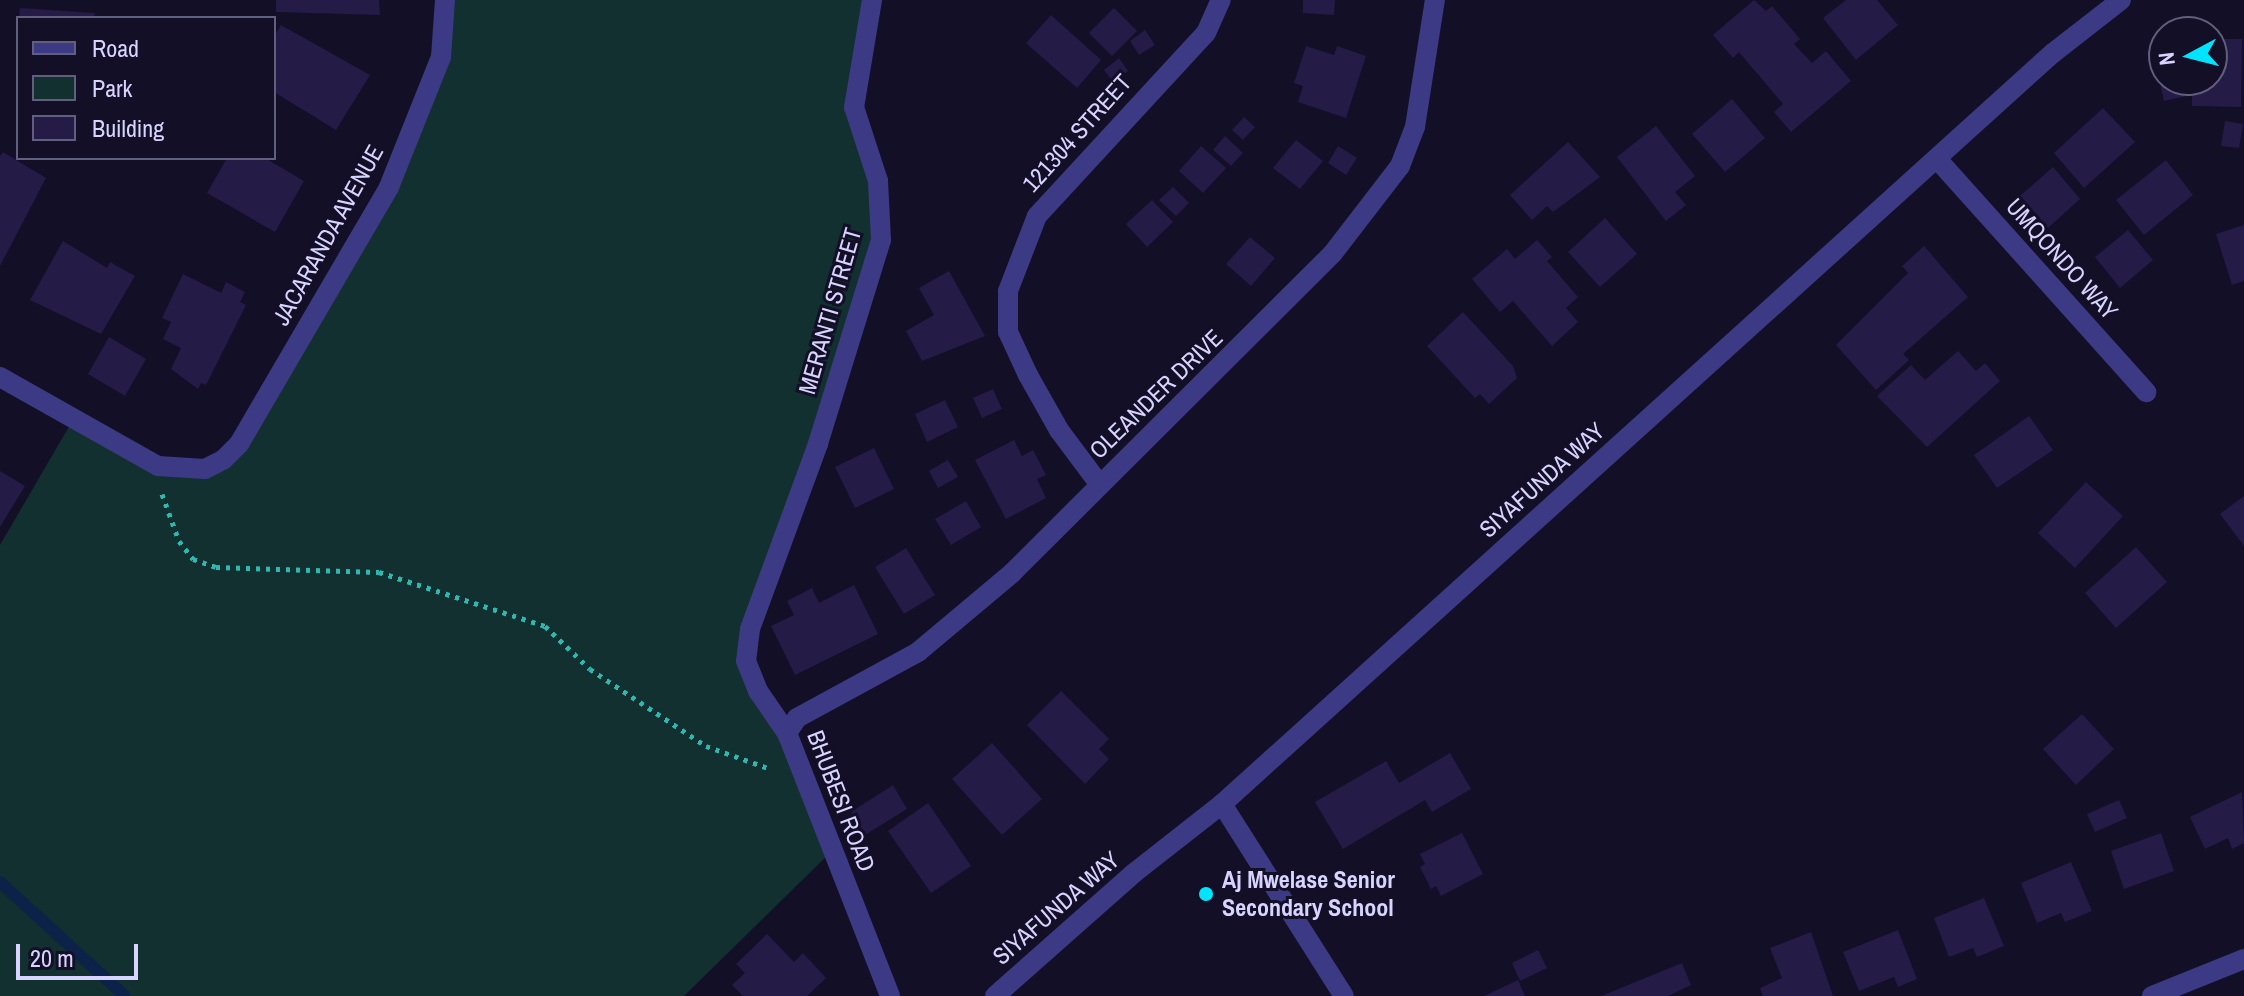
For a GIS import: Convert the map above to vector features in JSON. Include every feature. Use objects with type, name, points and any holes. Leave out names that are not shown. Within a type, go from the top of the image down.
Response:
[{"type":"street","name":"JACARANDA AVENUE","points":[[158,466],[205,469],[239,444],[389,187],[441,57],[445,0]]},
{"type":"street","name":"MERANTI STREET","points":[[750,629],[818,444],[881,240],[878,181],[854,107],[872,0]]},
{"type":"street","name":"121304 STREET","points":[[1100,485],[1059,430],[1028,375],[1008,332],[1008,291],[1037,216],[1206,33],[1221,0]]},
{"type":"street","name":"OLEANDER DRIVE","points":[[787,733],[797,718],[918,652],[1012,573],[1298,291],[1370,209],[1400,166],[1415,127],[1435,0]]},
{"type":"street","name":"SIYAFUNDA WAY","points":[[995,996],[1134,873],[1222,804],[2063,44],[2121,0]]},
{"type":"street","name":"UMQONDO WAY","points":[[1938,160],[2146,392]]},
{"type":"street","points":[[0,377],[158,466]]},
{"type":"street","name":"BHUBESI ROAD","points":[[750,629],[746,661],[758,691],[787,733],[890,996]]},
{"type":"street","points":[[1222,804],[1344,996]]},
{"type":"street","points":[[2152,996],[2244,959]]},
{"type":"path","points":[[158,466],[164,502],[193,559],[216,567],[379,572],[545,626],[590,669],[706,746],[748,765],[803,774]]},
{"type":"green space","points":[[444,0],[871,0],[852,105],[880,239],[745,662],[832,851],[684,996],[0,996],[0,545],[74,418],[158,463],[222,458],[420,115]]},
{"type":"building","points":[[276,0],[379,0],[380,15],[276,12]]},
{"type":"building","points":[[1303,0],[1335,0],[1334,15],[1303,13]]},
{"type":"building","points":[[1754,0],[1766,11],[1772,6],[1800,39],[1794,44],[1812,63],[1826,51],[1851,81],[1791,132],[1774,112],[1783,104],[1739,52],[1733,58],[1713,35]]},
{"type":"building","points":[[1846,0],[1877,0],[1898,25],[1856,60],[1823,18]]},
{"type":"building","points":[[20,8],[95,13],[94,16],[19,16]]},
{"type":"building","points":[[1114,8],[1137,31],[1112,56],[1089,33]]},
{"type":"building","points":[[1051,15],[1101,60],[1077,88],[1026,43]]},
{"type":"building","points":[[281,25],[370,75],[336,130],[276,93],[276,33]]},
{"type":"building","points":[[1145,30],[1155,45],[1139,55],[1130,41]]},
{"type":"building","points":[[2228,39],[2242,39],[2241,107],[2192,106],[2192,96],[2228,96]]},
{"type":"building","points":[[1306,46],[1334,55],[1337,46],[1366,56],[1346,118],[1298,102],[1303,86],[1294,83]]},
{"type":"building","points":[[1119,58],[1128,71],[1114,83],[1104,70]]},
{"type":"building","points":[[2163,96],[2187,96],[2164,101]]},
{"type":"building","points":[[1732,99],[1765,138],[1725,172],[1692,134]]},
{"type":"building","points":[[2103,108],[2135,142],[2084,188],[2054,153]]},
{"type":"building","points":[[1244,117],[1255,127],[1243,140],[1232,130]]},
{"type":"building","points":[[2225,121],[2243,124],[2239,148],[2221,146]]},
{"type":"building","points":[[1656,126],[1695,176],[1675,192],[1686,205],[1666,221],[1617,157]]},
{"type":"building","points":[[1225,136],[1243,153],[1231,166],[1213,150]]},
{"type":"building","points":[[1296,140],[1323,161],[1300,189],[1273,168]]},
{"type":"building","points":[[1568,142],[1600,177],[1553,212],[1547,206],[1532,220],[1510,195]]},
{"type":"building","points":[[1201,146],[1226,168],[1203,193],[1179,171]]},
{"type":"building","points":[[1338,146],[1357,158],[1346,175],[1328,163]]},
{"type":"building","points":[[3,152],[46,178],[0,266],[0,156]]},
{"type":"building","points":[[226,160],[268,160],[304,181],[275,232],[207,193]]},
{"type":"building","points":[[2166,160],[2193,195],[2144,235],[2116,200]]},
{"type":"building","points":[[2053,167],[2080,199],[2048,228],[2020,196]]},
{"type":"building","points":[[1173,187],[1189,203],[1176,216],[1159,200]]},
{"type":"building","points":[[1152,200],[1173,222],[1147,247],[1126,224]]},
{"type":"building","points":[[1605,218],[1637,254],[1600,287],[1568,252]]},
{"type":"building","points":[[2244,225],[2244,281],[2232,285],[2216,234]]},
{"type":"building","points":[[2128,230],[2153,260],[2120,288],[2095,257]]},
{"type":"building","points":[[1250,237],[1275,258],[1251,286],[1226,264]]},
{"type":"building","points":[[1537,240],[1552,257],[1547,261],[1578,297],[1566,308],[1578,322],[1552,346],[1513,301],[1500,312],[1472,279],[1507,249],[1515,259]]},
{"type":"building","points":[[63,241],[107,268],[110,262],[135,276],[101,334],[30,300]]},
{"type":"building","points":[[1924,246],[1968,297],[1903,354],[1909,360],[1876,390],[1836,345],[1908,273],[1902,266]]},
{"type":"building","points":[[949,271],[985,336],[922,361],[906,331],[934,315],[919,288]]},
{"type":"building","points":[[183,274],[221,293],[226,282],[245,292],[240,302],[246,305],[206,385],[201,383],[198,389],[171,369],[181,348],[163,339],[171,322],[162,318]]},
{"type":"building","points":[[1463,312],[1513,366],[1517,378],[1489,404],[1480,394],[1475,398],[1427,346]]},
{"type":"building","points":[[109,337],[146,359],[125,396],[88,374]]},
{"type":"building","points":[[1958,351],[1976,371],[1985,363],[2000,381],[1927,447],[1877,396],[1911,365],[1925,380]]},
{"type":"building","points":[[993,389],[1002,409],[982,418],[973,398]]},
{"type":"building","points":[[945,400],[958,427],[927,442],[915,414]]},
{"type":"building","points":[[2029,416],[2053,450],[1997,488],[1974,455]]},
{"type":"building","points":[[1014,440],[1022,456],[1033,450],[1046,475],[1037,479],[1046,498],[1006,519],[975,460]]},
{"type":"building","points":[[874,448],[894,489],[855,508],[835,467]]},
{"type":"building","points":[[948,460],[958,477],[938,488],[929,471]]},
{"type":"building","points":[[0,471],[25,486],[0,527]]},
{"type":"building","points":[[2086,482],[2123,516],[2075,568],[2038,533]]},
{"type":"building","points":[[2244,496],[2244,546],[2220,514]]},
{"type":"building","points":[[966,501],[981,527],[951,545],[935,519]]},
{"type":"building","points":[[2136,547],[2167,582],[2116,628],[2085,593]]},
{"type":"building","points":[[906,548],[935,595],[904,614],[875,567]]},
{"type":"building","points":[[854,585],[878,634],[795,675],[771,626],[794,615],[787,601],[812,588],[819,603]]},
{"type":"building","points":[[1061,691],[1109,739],[1099,749],[1109,759],[1085,784],[1027,725]]},
{"type":"building","points":[[2082,714],[2114,749],[2076,785],[2043,749]]},
{"type":"building","points":[[992,743],[1042,799],[1002,835],[952,779]]},
{"type":"building","points":[[1450,753],[1471,789],[1432,812],[1425,800],[1343,849],[1315,802],[1386,761],[1399,783]]},
{"type":"building","points":[[893,785],[907,809],[865,835],[851,812]]},
{"type":"building","points":[[2242,792],[2244,843],[2232,849],[2228,838],[2205,849],[2190,817]]},
{"type":"building","points":[[2119,800],[2127,818],[2095,832],[2087,814]]},
{"type":"building","points":[[928,803],[971,866],[931,893],[888,831]]},
{"type":"building","points":[[1462,833],[1483,874],[1441,896],[1436,886],[1431,889],[1420,867],[1425,864],[1420,854]]},
{"type":"building","points":[[2161,833],[2174,871],[2124,889],[2111,851]]},
{"type":"building","points":[[2071,862],[2092,911],[2065,922],[2061,913],[2037,923],[2021,883]]},
{"type":"building","points":[[1984,898],[2004,946],[1977,957],[1973,948],[1949,957],[1934,918]]},
{"type":"building","points":[[1898,930],[1917,979],[1898,987],[1894,977],[1859,991],[1843,952]]},
{"type":"building","points":[[1811,932],[1833,996],[1763,996],[1760,988],[1782,978],[1770,948]]},
{"type":"building","points":[[767,934],[794,962],[803,953],[826,978],[807,996],[743,996],[732,985],[745,973],[736,964]]},
{"type":"building","points":[[1538,950],[1547,968],[1520,981],[1512,963]]},
{"type":"building","points":[[1682,963],[1691,985],[1668,996],[1601,996]]},
{"type":"building","points":[[1518,980],[1525,996],[1484,996]]},
{"type":"waterway","points":[[0,882],[125,996]]},
{"type":"place","name":"Aj Mwelase Senior Secondary School","points":[[1206,894]]}]
